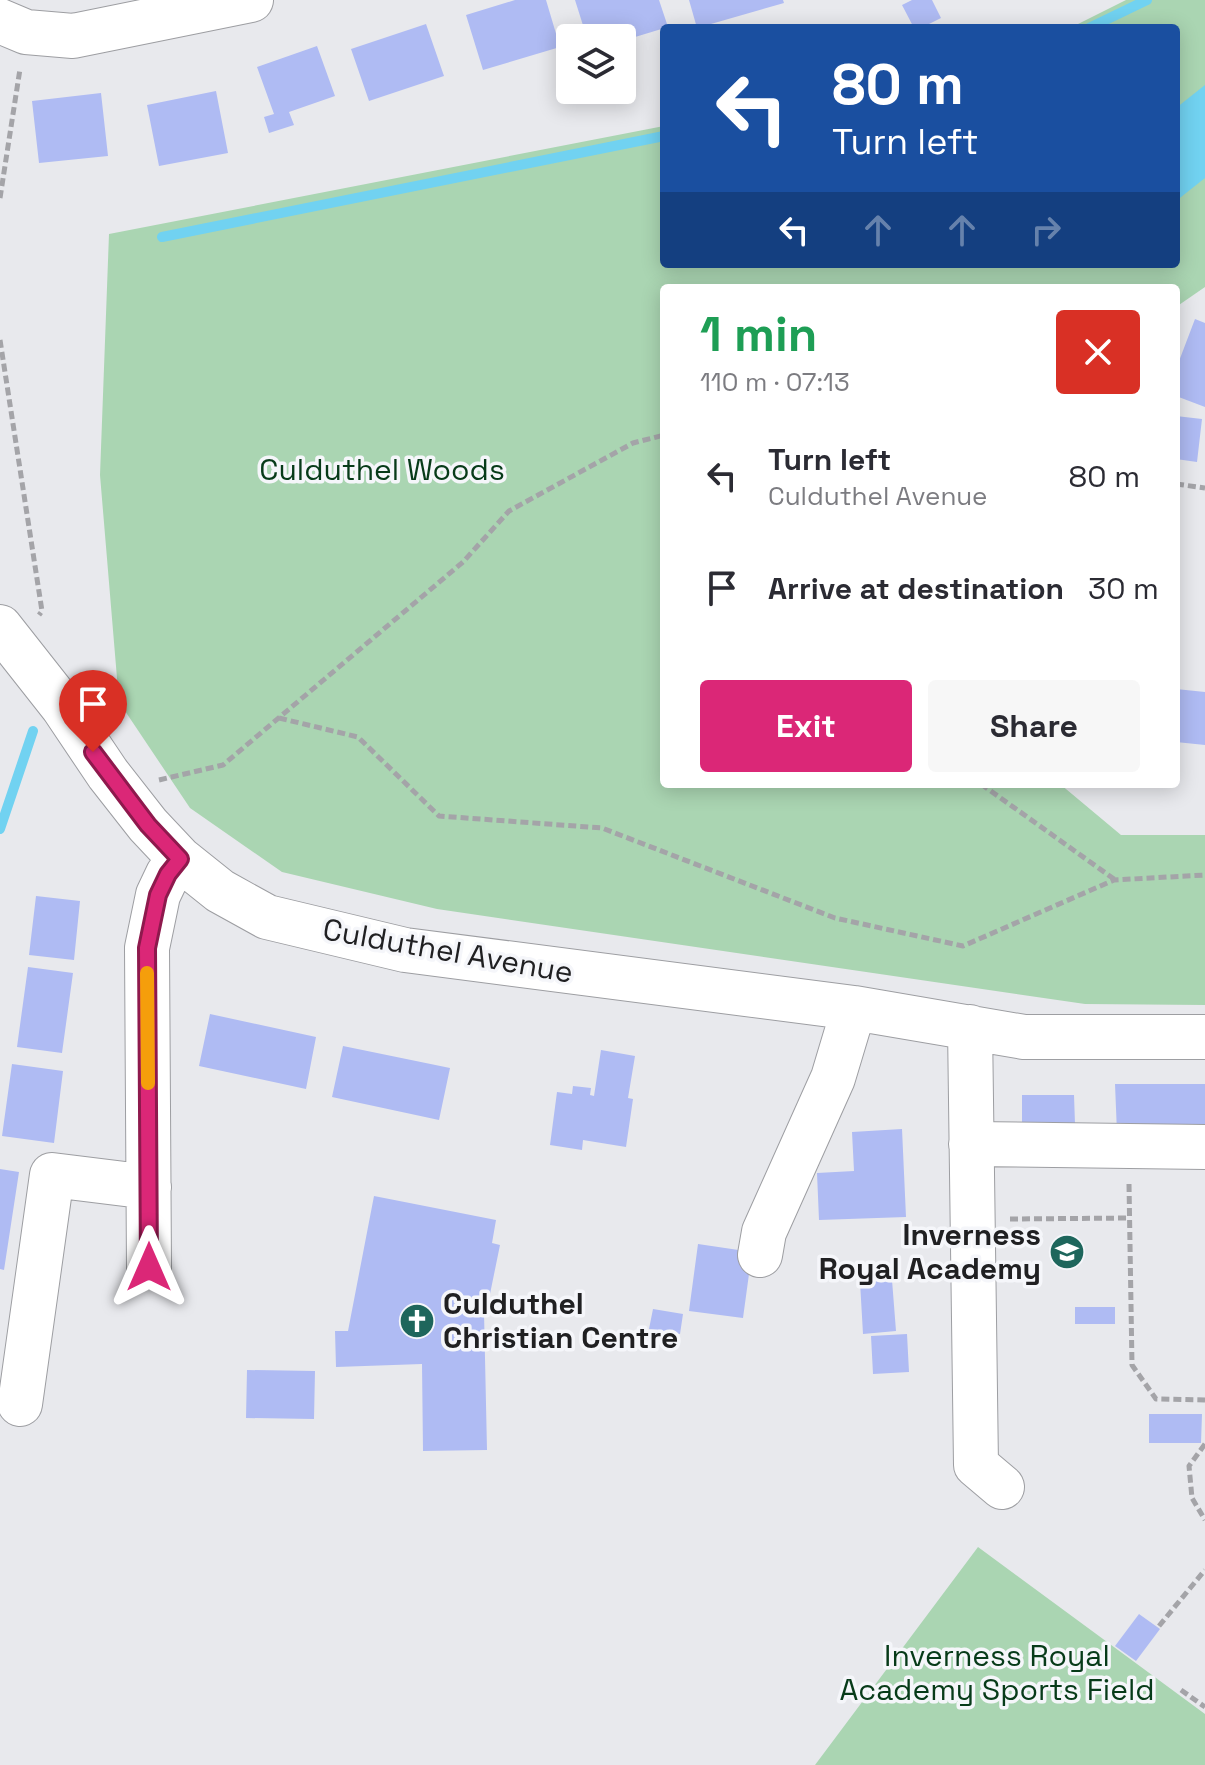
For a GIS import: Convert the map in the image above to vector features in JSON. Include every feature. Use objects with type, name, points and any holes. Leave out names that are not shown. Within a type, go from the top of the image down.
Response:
[{"type":"street","points":[[13,27],[73,36],[251,0]]},
{"type":"street","name":"Culduthel Avenue","points":[[7,636],[63,707],[148,825],[180,859],[220,891],[267,917],[335,935],[458,958],[854,1008],[1024,1037],[1205,1037]]},
{"type":"street","points":[[149,1267],[147,948],[158,895],[168,874],[180,859]]},
{"type":"street","points":[[760,1255],[764,1232],[833,1078],[854,1008]]},
{"type":"street","points":[[970,1027],[976,1465],[1002,1487]]},
{"type":"street","points":[[971,1144],[1205,1147]]},
{"type":"street","points":[[20,1404],[52,1175],[149,1187]]},
{"type":"path","points":[[0,198],[13,27]]},
{"type":"path","points":[[0,340],[42,611],[7,636]]},
{"type":"path","points":[[119,788],[223,765],[463,562],[509,511],[633,443],[660,436]]},
{"type":"path","points":[[1180,485],[1205,488]]},
{"type":"path","points":[[279,718],[358,737],[439,816],[602,828],[835,918],[963,946],[1114,880],[1205,875]]},
{"type":"path","points":[[987,788],[1114,880]]},
{"type":"path","points":[[1129,1147],[1132,1365],[1156,1399],[1205,1400]]},
{"type":"path","points":[[1008,1219],[1130,1218]]},
{"type":"path","points":[[1205,1444],[1189,1466],[1192,1498],[1205,1520]]},
{"type":"path","points":[[1159,1626],[1205,1570]]},
{"type":"path","points":[[1181,1690],[1205,1707]]},
{"type":"green space","name":"Culduthel Woods","points":[[1126,0],[1205,0],[1205,287],[1180,304],[1180,284],[660,284],[660,788],[1065,788],[1121,835],[1205,835],[1205,1005],[1085,1004],[437,909],[282,872],[190,808],[119,702],[100,475],[109,234],[660,127],[660,268],[1180,268],[1180,24],[1078,24]]},
{"type":"green space","name":"Inverness Royal Academy Sports Field","points":[[978,1547],[1205,1714],[1205,1765],[815,1765]]},
{"type":"water","points":[[1205,85],[1205,178],[1180,198],[1180,105]]},
{"type":"building","points":[[515,0],[546,0],[556,34],[556,48],[483,70],[466,15]]},
{"type":"building","points":[[575,0],[659,0],[667,24],[660,24],[660,29],[636,37],[636,24],[583,24]]},
{"type":"building","points":[[689,0],[783,0],[784,3],[711,24],[696,24]]},
{"type":"building","points":[[912,0],[932,0],[941,18],[929,24],[912,24],[902,5]]},
{"type":"building","points":[[426,24],[444,76],[369,101],[351,49]]},
{"type":"building","points":[[317,46],[335,96],[289,112],[294,125],[269,133],[264,117],[274,114],[257,67]]},
{"type":"building","points":[[216,91],[228,153],[159,166],[147,105]]},
{"type":"building","points":[[101,93],[108,156],[39,163],[32,101]]},
{"type":"building","points":[[1195,319],[1205,323],[1205,407],[1180,398],[1180,358]]},
{"type":"building","points":[[1180,416],[1202,419],[1197,462],[1180,460]]},
{"type":"building","points":[[1180,689],[1205,692],[1205,745],[1180,742]]},
{"type":"building","points":[[36,896],[80,901],[74,960],[29,955]]},
{"type":"building","points":[[28,967],[73,973],[62,1053],[17,1047]]},
{"type":"building","points":[[210,1014],[316,1037],[306,1089],[199,1066]]},
{"type":"building","points":[[343,1046],[450,1068],[439,1120],[332,1097]]},
{"type":"building","points":[[601,1050],[635,1056],[628,1098],[633,1099],[626,1147],[583,1140],[582,1150],[550,1145],[557,1092],[572,1094],[573,1086],[591,1088],[590,1095],[594,1096]]},
{"type":"building","points":[[12,1064],[63,1071],[54,1143],[2,1136]]},
{"type":"building","points":[[1115,1084],[1205,1084],[1205,1132],[1117,1133]]},
{"type":"building","points":[[1022,1095],[1074,1095],[1075,1124],[1022,1124]]},
{"type":"building","points":[[902,1129],[906,1217],[819,1220],[817,1173],[854,1171],[852,1132]]},
{"type":"building","points":[[0,1169],[19,1172],[4,1270],[0,1269]]},
{"type":"building","name":"Culduthel Christian Centre","points":[[374,1196],[496,1220],[492,1243],[500,1245],[490,1294],[483,1292],[479,1312],[484,1312],[487,1450],[423,1451],[422,1364],[336,1367],[335,1331],[348,1331]]},
{"type":"building","points":[[698,1244],[752,1252],[743,1318],[689,1311]]},
{"type":"building","points":[[892,1280],[896,1331],[863,1334],[860,1282]]},
{"type":"building","points":[[1075,1307],[1115,1307],[1115,1324],[1075,1324]]},
{"type":"building","points":[[653,1309],[683,1314],[680,1334],[649,1329]]},
{"type":"building","points":[[907,1334],[909,1372],[873,1374],[871,1336]]},
{"type":"building","points":[[247,1370],[315,1371],[314,1419],[246,1418]]},
{"type":"building","points":[[1149,1414],[1202,1414],[1201,1443],[1149,1443]]},
{"type":"building","points":[[1139,1614],[1160,1629],[1136,1661],[1115,1646]]},
{"type":"waterway","points":[[1097,24],[1147,0]]},
{"type":"waterway","points":[[162,237],[660,137]]},
{"type":"waterway","points":[[0,829],[33,731]]},
{"type":"slow traffic","points":[[147,973],[148,1083]]},
{"type":"place","name":"Inverness Royal Academy","points":[[1067,1252]]},
{"type":"place","name":"Culduthel Christian Centre","points":[[417,1321]]},
{"type":"route","points":[[93,752],[148,825],[180,859],[168,874],[158,895],[147,948],[149,1267]]}]
